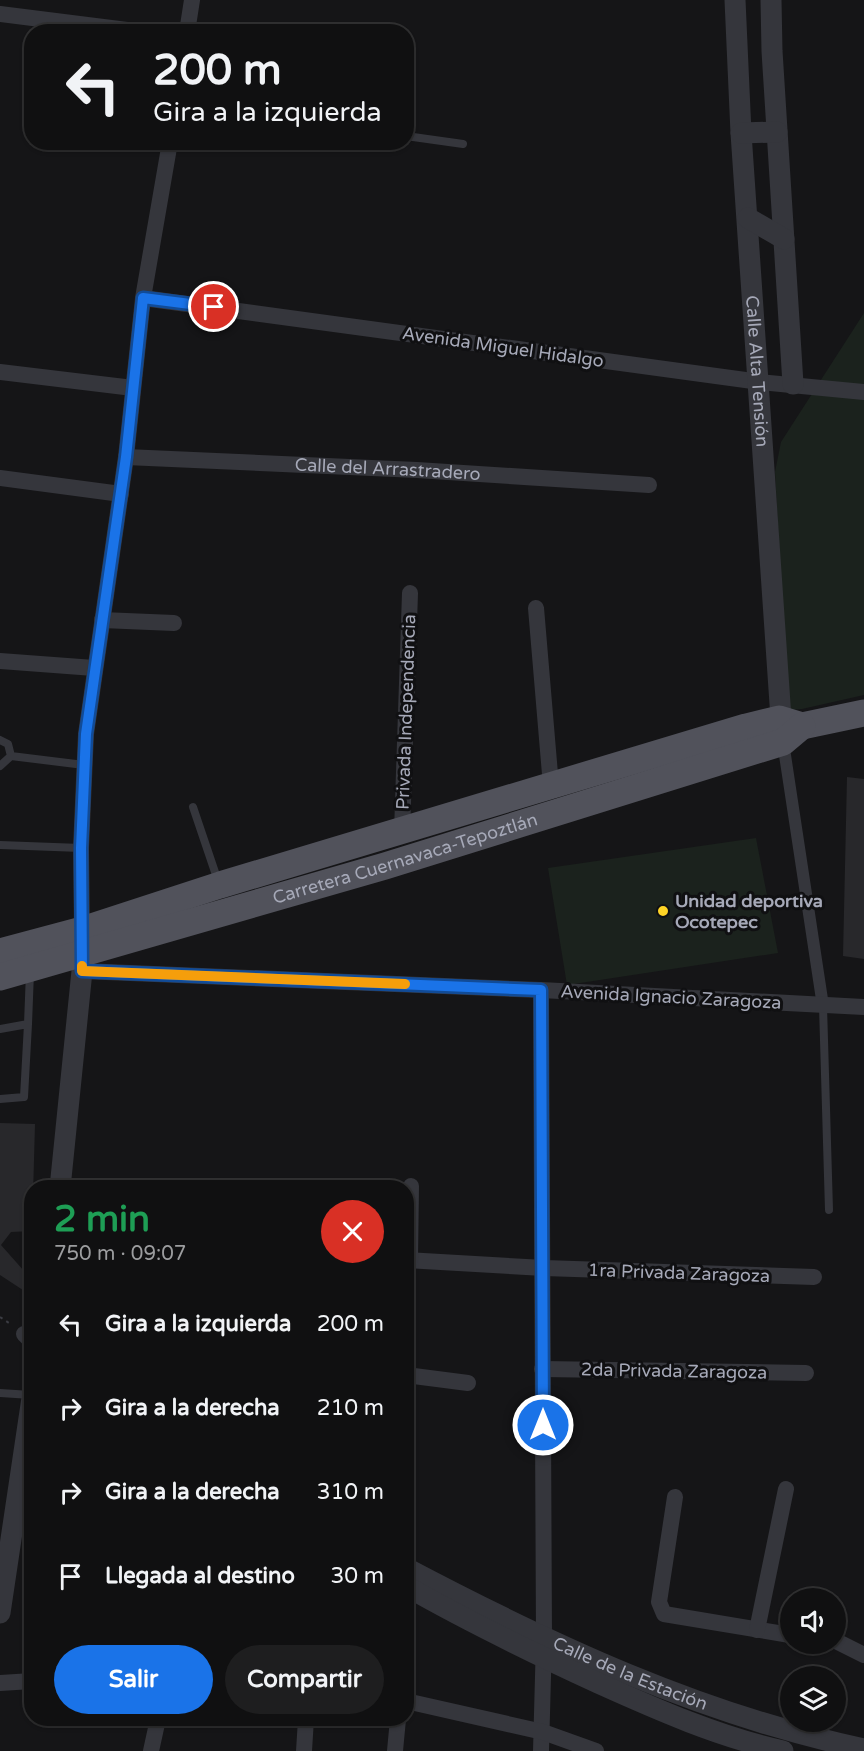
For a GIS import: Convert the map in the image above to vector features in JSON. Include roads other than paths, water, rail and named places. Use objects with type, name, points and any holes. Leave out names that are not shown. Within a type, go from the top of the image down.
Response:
[{"type":"main road","name":"Carretera Cuernavaca-Tepoztlán","points":[[0,952],[82,952],[220,885],[551,786],[864,713]]},
{"type":"main road","name":"Carretera Cuernavaca-Tepoztlán","points":[[0,977],[385,866],[788,729]]},
{"type":"street","points":[[188,24],[192,0]]},
{"type":"street","name":"Calle Alta Tensión","points":[[735,0],[741,133],[759,382],[788,729]]},
{"type":"street","name":"Calle Alta Tensión","points":[[771,0],[772,51],[793,384]]},
{"type":"street","points":[[0,14],[79,24]]},
{"type":"street","points":[[736,52],[772,51]]},
{"type":"street","points":[[741,133],[777,132]]},
{"type":"street","points":[[61,1180],[82,952],[81,848],[84,765],[94,668],[126,457],[143,298],[169,150]]},
{"type":"street","points":[[748,218],[784,239]]},
{"type":"street","name":"Avenida Miguel Hidalgo","points":[[143,298],[759,382],[864,392]]},
{"type":"street","points":[[0,372],[133,388]]},
{"type":"street","name":"Calle del Arrastradero","points":[[126,457],[417,470],[649,485]]},
{"type":"street","points":[[0,478],[121,494]]},
{"type":"street","name":"Privada Independencia","points":[[402,832],[410,592]]},
{"type":"street","points":[[536,608],[551,786]]},
{"type":"street","points":[[102,620],[174,623]]},
{"type":"street","points":[[0,662],[94,668]]},
{"type":"street","points":[[788,729],[823,1006]]},
{"type":"street","name":"Avenida Ignacio Zaragoza","points":[[82,952],[541,990],[864,1007]]},
{"type":"street","points":[[541,990],[544,1268],[543,1732],[541,1751]]},
{"type":"street","name":"1ra Privada Zaragoza","points":[[414,1260],[544,1268],[814,1277]]},
{"type":"street","name":"2da Privada Zaragoza","points":[[542,1370],[806,1373]]},
{"type":"street","points":[[414,1379],[468,1383]]},
{"type":"street","points":[[0,1613],[24,1451]]},
{"type":"street","points":[[756,1630],[786,1489]]},
{"type":"street","points":[[675,1497],[660,1608],[664,1614],[780,1634]]},
{"type":"street","name":"Calle de la Estación","points":[[414,1574],[543,1648],[695,1725],[783,1751]]},
{"type":"street","name":"Calle de la Estación","points":[[414,1590],[476,1625],[736,1714],[864,1749]]},
{"type":"street","points":[[846,1646],[864,1654]]},
{"type":"street","points":[[0,1683],[24,1682]]},
{"type":"street","points":[[414,1703],[543,1732],[596,1751]]},
{"type":"street","points":[[151,1751],[156,1726]]},
{"type":"street","points":[[304,1751],[306,1726]]},
{"type":"street","points":[[395,1751],[397,1726]]},
{"type":"lane","points":[[414,137],[463,144]]},
{"type":"lane","points":[[0,740],[8,744],[10,756]]},
{"type":"lane","points":[[10,756],[84,765]]},
{"type":"lane","points":[[0,766],[10,756]]},
{"type":"lane","points":[[193,807],[220,885]]},
{"type":"lane","points":[[0,845],[81,848]]},
{"type":"lane","points":[[0,1099],[24,1097],[30,969]]},
{"type":"lane","points":[[823,1006],[829,1210]]},
{"type":"lane","points":[[0,1029],[28,1024]]},
{"type":"lane","points":[[0,1393],[24,1396]]},
{"type":"place","name":"Unidad deportiva Ocotepec","points":[[663,911]]}]
